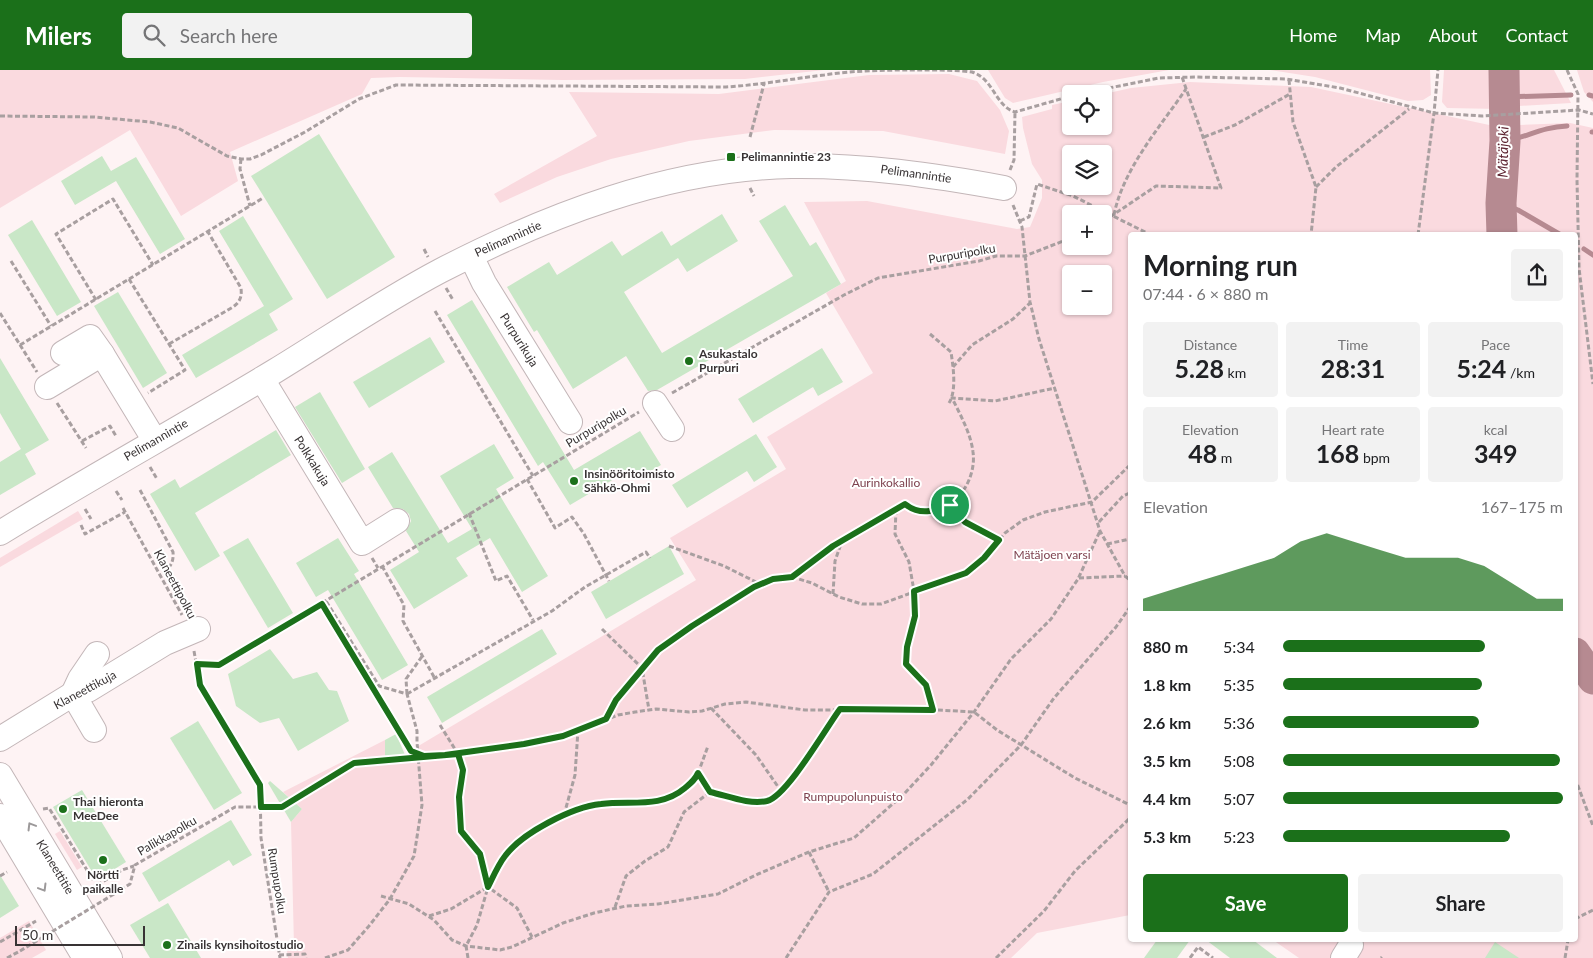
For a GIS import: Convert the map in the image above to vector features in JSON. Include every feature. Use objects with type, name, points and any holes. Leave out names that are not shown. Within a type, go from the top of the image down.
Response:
[{"type":"street","name":"Pelimannintie","points":[[0,533],[155,440],[262,379],[437,273],[471,256],[593,203],[641,190],[723,173],[789,166],[851,167],[904,171],[1004,188]]},
{"type":"street","name":"Purpurikuja","points":[[471,256],[484,283],[570,422]]},
{"type":"street","points":[[63,353],[90,337],[155,440]]},
{"type":"street","points":[[46,387],[102,354]]},
{"type":"street","name":"Polkkakuja","points":[[262,379],[362,542],[397,521]]},
{"type":"street","points":[[654,403],[672,429]]},
{"type":"street","name":"Klaneettikuja","points":[[0,739],[73,694],[88,690],[165,643],[194,632]]},
{"type":"street","points":[[94,730],[73,694],[80,679],[97,654]]},
{"type":"street","name":"Klaneettitie","points":[[0,775],[110,958]]},
{"type":"street","name":"Klaneettitie","points":[[0,816],[85,958]]},
{"type":"path","points":[[0,116],[94,117],[165,124],[188,132],[227,156],[250,159],[305,132],[359,99],[396,85],[726,87],[764,84],[825,74],[904,70],[963,70],[981,76],[989,84],[1004,108],[1015,112],[1062,99]]},
{"type":"path","points":[[1418,232],[1438,70]]},
{"type":"path","points":[[1567,70],[1578,94],[1580,110],[1577,180],[1579,268],[1593,384]]},
{"type":"path","points":[[1112,87],[1159,78],[1182,77],[1289,80],[1340,88],[1434,113],[1482,116],[1580,110],[1593,114]]},
{"type":"path","points":[[1114,216],[1156,186],[1221,188],[1182,77]]},
{"type":"path","points":[[1289,80],[1292,122],[1316,186],[1311,232]]},
{"type":"path","points":[[750,137],[764,84]]},
{"type":"path","points":[[1114,216],[1117,197],[1136,163],[1186,89]]},
{"type":"path","points":[[1204,137],[1235,125],[1290,94]]},
{"type":"path","points":[[1316,186],[1336,167],[1410,108]]},
{"type":"path","points":[[1015,112],[1014,160],[1004,188],[1020,221],[1030,302],[1039,338],[1099,522],[1100,531],[1124,576],[1128,579]]},
{"type":"path","points":[[241,159],[240,169],[250,206]]},
{"type":"path","points":[[1020,221],[1029,217],[1037,184],[1073,196],[1145,232]]},
{"type":"path","points":[[20,345],[263,198]]},
{"type":"path","points":[[96,300],[56,234],[113,199],[153,265]]},
{"type":"path","points":[[169,344],[239,303],[242,295],[241,288],[208,232]]},
{"type":"path","points":[[1025,256],[1062,242]]},
{"type":"path","name":"Purpuripolku","points":[[197,664],[219,665],[654,403],[844,295],[878,278],[978,261],[996,256],[1025,256]]},
{"type":"path","points":[[11,261],[52,326]]},
{"type":"path","points":[[129,279],[185,370],[132,403]]},
{"type":"path","points":[[953,368],[972,345],[1012,319],[1030,302]]},
{"type":"path","points":[[434,311],[532,476]]},
{"type":"path","points":[[0,313],[86,448]]},
{"type":"path","points":[[792,577],[842,541],[905,504],[914,511],[931,512],[950,505],[964,490],[973,464],[973,451],[952,398],[953,368],[951,352],[930,334]]},
{"type":"path","points":[[952,398],[995,401],[1055,388]]},
{"type":"path","points":[[949,403],[952,398]]},
{"type":"path","points":[[82,441],[110,426],[116,436]]},
{"type":"path","points":[[606,719],[616,700],[658,650],[761,584],[773,579],[792,577],[812,583],[833,594],[862,604],[881,604],[966,573],[984,558],[999,540],[1023,520],[1045,512],[1092,502],[1128,467]]},
{"type":"path","points":[[527,479],[555,528],[572,517],[610,581]]},
{"type":"path","points":[[140,490],[173,552],[174,560],[171,566],[161,575]]},
{"type":"path","points":[[116,491],[122,500]]},
{"type":"path","points":[[1099,522],[1123,496],[1128,494]]},
{"type":"path","points":[[950,505],[965,522],[999,540]]},
{"type":"path","points":[[85,509],[91,519]]},
{"type":"path","name":"Klaneettipolku","points":[[81,525],[85,534],[124,510],[187,625],[194,632],[200,685],[260,785],[261,807]]},
{"type":"path","points":[[896,510],[895,534],[909,562],[914,591],[915,616],[907,647],[906,664],[926,685],[933,710]]},
{"type":"path","points":[[469,513],[496,581],[507,576],[533,620]]},
{"type":"path","points":[[381,896],[409,904],[428,916],[452,940],[466,946],[500,950],[512,948],[532,937],[594,912],[718,894],[809,852],[854,838],[904,794],[931,765],[974,712],[1011,659],[1050,619],[1078,578],[1100,531]]},
{"type":"path","points":[[1108,544],[1128,539]]},
{"type":"path","points":[[833,594],[835,561],[842,541]]},
{"type":"path","points":[[668,546],[724,566],[761,584]]},
{"type":"path","points":[[326,601],[379,686],[407,694],[533,620],[552,611],[585,587],[646,552],[650,558]]},
{"type":"path","points":[[382,566],[404,605],[404,621],[434,677]]},
{"type":"path","points":[[1078,578],[1124,576]]},
{"type":"path","points":[[322,604],[411,751],[419,756]]},
{"type":"path","points":[[786,958],[829,892],[873,874],[968,799],[1021,745],[1054,698],[1116,627],[1128,610]]},
{"type":"path","points":[[602,629],[642,668],[649,710]]},
{"type":"path","points":[[325,958],[348,950],[390,899],[414,856],[422,805],[419,756],[416,742],[418,731],[407,694],[406,679],[423,656]]},
{"type":"path","name":"Palikkapolku","points":[[7,958],[130,884],[134,865],[234,806],[282,807],[354,763],[458,754],[563,736],[606,719],[649,710],[688,712],[725,704],[746,702],[805,710],[933,710],[974,712]]},
{"type":"path","points":[[711,708],[756,755],[781,791]]},
{"type":"path","points":[[698,773],[710,792],[750,802],[768,801],[781,791],[801,767],[840,709]]},
{"type":"path","points":[[974,712],[1021,745],[1075,778],[1128,804]]},
{"type":"path","points":[[440,725],[458,754],[463,770],[459,797],[461,831],[480,854],[488,887],[517,908],[532,937]]},
{"type":"path","points":[[564,815],[575,775],[578,730]]},
{"type":"path","points":[[468,958],[466,946],[477,925],[488,887],[505,856],[525,837],[564,815],[600,804],[655,803],[677,795],[696,779],[708,746]]},
{"type":"path","points":[[1578,786],[1593,826]]},
{"type":"path","points":[[615,908],[626,876],[645,861],[668,847],[684,812],[710,792]]},
{"type":"path","name":"Rumpupolku","points":[[261,807],[261,838],[280,956]]},
{"type":"path","points":[[40,810],[49,808],[63,827],[93,880]]},
{"type":"path","points":[[996,958],[1044,911],[1075,871],[1128,820]]},
{"type":"path","points":[[809,852],[829,892]]},
{"type":"path","points":[[91,889],[134,865]]},
{"type":"path","points":[[0,876],[7,872]]},
{"type":"path","points":[[428,916],[451,909],[488,887]]},
{"type":"path","points":[[1578,918],[1593,910]]},
{"type":"path","points":[[0,942],[36,921]]},
{"type":"path","points":[[1565,958],[1568,942]]},
{"type":"path","points":[[1190,958],[1198,947],[1213,958]]},
{"type":"path","points":[[280,956],[305,954],[306,958]]},
{"type":"green space","points":[[0,70],[824,70],[745,79],[371,78],[362,94],[230,152],[238,181],[181,216],[130,130],[0,208]]},
{"type":"green space","points":[[988,70],[1169,70],[1090,85],[1062,85],[1062,92],[1013,103],[1005,98]]},
{"type":"green space","points":[[1270,70],[1430,70],[1431,95],[1423,100],[1408,101],[1315,77]]},
{"type":"green space","points":[[1444,70],[1498,70],[1499,109],[1447,108],[1442,102]]},
{"type":"green space","points":[[1517,70],[1554,70],[1571,103],[1519,106]]},
{"type":"green space","points":[[1577,70],[1593,70],[1593,102],[1584,92]]},
{"type":"green space","points":[[949,74],[977,81],[1000,110],[1009,131],[1005,154],[883,131],[774,130],[689,141],[611,159],[557,177],[500,203],[494,194],[597,136],[569,92],[719,94],[869,75]]},
{"type":"green space","points":[[1190,82],[1311,87],[1494,126],[1570,123],[1593,128],[1593,958],[1299,958],[1276,942],[1578,942],[1578,232],[1128,232],[1128,915],[1037,933],[1011,958],[288,958],[287,951],[294,946],[291,822],[302,809],[283,792],[385,740],[386,759],[408,757],[398,723],[415,748],[696,580],[670,538],[786,469],[767,437],[873,373],[826,293],[846,281],[804,202],[867,201],[1017,229],[1030,227],[1042,198],[1042,180],[1032,164],[1022,117],[1052,109],[1052,105],[1062,103],[1062,135],[1112,135],[1112,92],[1131,88]]},
{"type":"green space","points":[[78,511],[83,519],[0,567],[0,558]]},
{"type":"green space","points":[[60,831],[82,867],[77,870],[55,834]]},
{"type":"green space","points":[[29,921],[46,950],[32,958],[0,958],[0,938]]},
{"type":"building","points":[[319,134],[395,257],[327,299],[251,176]]},
{"type":"building","points":[[102,156],[111,171],[136,157],[185,239],[160,254],[116,181],[75,205],[61,181]]},
{"type":"building","points":[[785,205],[810,246],[816,242],[841,284],[657,390],[648,391],[626,356],[573,389],[537,330],[534,332],[507,287],[549,262],[557,275],[612,241],[622,256],[662,231],[671,246],[722,214],[738,241],[687,272],[678,258],[624,292],[662,353],[793,276],[759,221]]},
{"type":"building","points":[[243,216],[293,299],[269,314],[278,330],[196,378],[182,355],[264,306],[219,231]]},
{"type":"building","points":[[32,220],[81,302],[57,316],[8,235]]},
{"type":"building","points":[[118,292],[167,373],[143,388],[94,306]]},
{"type":"building","points":[[472,300],[574,470],[640,431],[661,465],[637,479],[631,469],[570,505],[543,462],[538,466],[447,315]]},
{"type":"building","points":[[430,337],[445,362],[369,408],[353,382]]},
{"type":"building","points":[[822,348],[843,382],[818,396],[813,387],[753,423],[738,399]]},
{"type":"building","points":[[0,358],[49,440],[25,454],[36,474],[0,495],[0,462],[21,449],[0,413]]},
{"type":"building","points":[[320,392],[365,469],[342,483],[295,407]]},
{"type":"building","points":[[276,430],[291,455],[195,513],[220,556],[195,571],[150,494],[175,479],[180,488]]},
{"type":"building","points":[[756,434],[777,467],[754,482],[747,471],[687,508],[672,485]]},
{"type":"building","points":[[494,444],[514,478],[496,489],[548,576],[522,592],[490,538],[456,558],[468,576],[414,609],[390,570],[419,552],[406,531],[411,521],[409,514],[403,509],[393,508],[368,467],[392,452],[448,543],[472,529],[440,476]]},
{"type":"building","points":[[248,538],[293,613],[268,628],[223,552]]},
{"type":"building","points":[[338,538],[359,571],[354,574],[408,665],[382,680],[328,590],[316,597],[296,563]]},
{"type":"building","points":[[669,546],[684,574],[606,619],[591,592]]},
{"type":"building","points":[[542,629],[557,654],[442,723],[427,697]]},
{"type":"building","points":[[270,649],[293,679],[317,672],[329,690],[337,691],[349,721],[298,751],[279,718],[260,723],[236,706],[228,674]]},
{"type":"building","points":[[198,721],[242,793],[214,810],[170,738]]},
{"type":"building","points":[[396,734],[406,757],[385,759],[385,740]]},
{"type":"building","points":[[270,781],[302,809],[291,822],[268,783]]},
{"type":"building","points":[[82,790],[126,862],[97,880],[53,807]]},
{"type":"building","points":[[231,820],[252,855],[233,866],[229,860],[159,902],[142,873]]},
{"type":"building","points":[[0,875],[19,906],[0,918]]},
{"type":"building","points":[[168,903],[201,958],[150,958],[130,925]]},
{"type":"building","points":[[1156,942],[1189,942],[1177,958],[1144,958]]},
{"type":"building","points":[[1209,942],[1256,942],[1277,958],[1230,958]]},
{"type":"building","points":[[1495,942],[1519,958],[1485,958]]},
{"type":"waterway","name":"Mätäjoki","points":[[1502,232],[1501,203],[1505,141],[1504,70]]},
{"type":"waterway","points":[[1504,97],[1571,95]]},
{"type":"waterway","points":[[1589,95],[1593,96]]},
{"type":"waterway","points":[[1505,141],[1550,128],[1567,126]]},
{"type":"waterway","points":[[1501,203],[1518,210],[1556,232]]},
{"type":"waterway","points":[[1584,249],[1593,255]]},
{"type":"waterway","name":"Mätäjoki","points":[[1578,657],[1593,679]]},
{"type":"place","name":"Pelimannintie 23","points":[[731,157]]},
{"type":"place","name":"Asukastalo Purpuri","points":[[689,361]]},
{"type":"place","name":"Insinööritoimisto Sähkö-Ohmi","points":[[574,481]]},
{"type":"place","name":"Thai hieronta MeeDee","points":[[63,809]]},
{"type":"place","name":"Nörtti paikalle","points":[[103,860]]},
{"type":"place","name":"Zinails kynsihoitostudio","points":[[167,945]]},
{"type":"route","points":[[950,505],[931,512],[914,511],[905,504],[833,546],[792,577],[773,579],[754,587],[658,650],[616,700],[606,719],[563,736],[458,754],[419,756],[411,751],[322,604],[219,665],[197,664],[200,685],[260,785],[261,807],[282,807],[298,799],[354,763],[458,754],[463,770],[459,797],[461,831],[480,854],[488,887],[505,856],[525,837],[564,815],[600,804],[655,803],[677,795],[696,779],[698,773],[710,792],[750,802],[768,801],[781,791],[801,767],[840,709],[933,710],[926,685],[906,664],[907,647],[915,616],[914,591],[966,573],[984,558],[999,540],[982,533],[965,522],[950,505]]},
{"type":"park label","name":"Aurinkokallio","points":[[886,483]]},
{"type":"park label","name":"Mätäjoen varsi","points":[[1052,555]]},
{"type":"park label","name":"Rumpupolunpuisto","points":[[853,797]]}]
